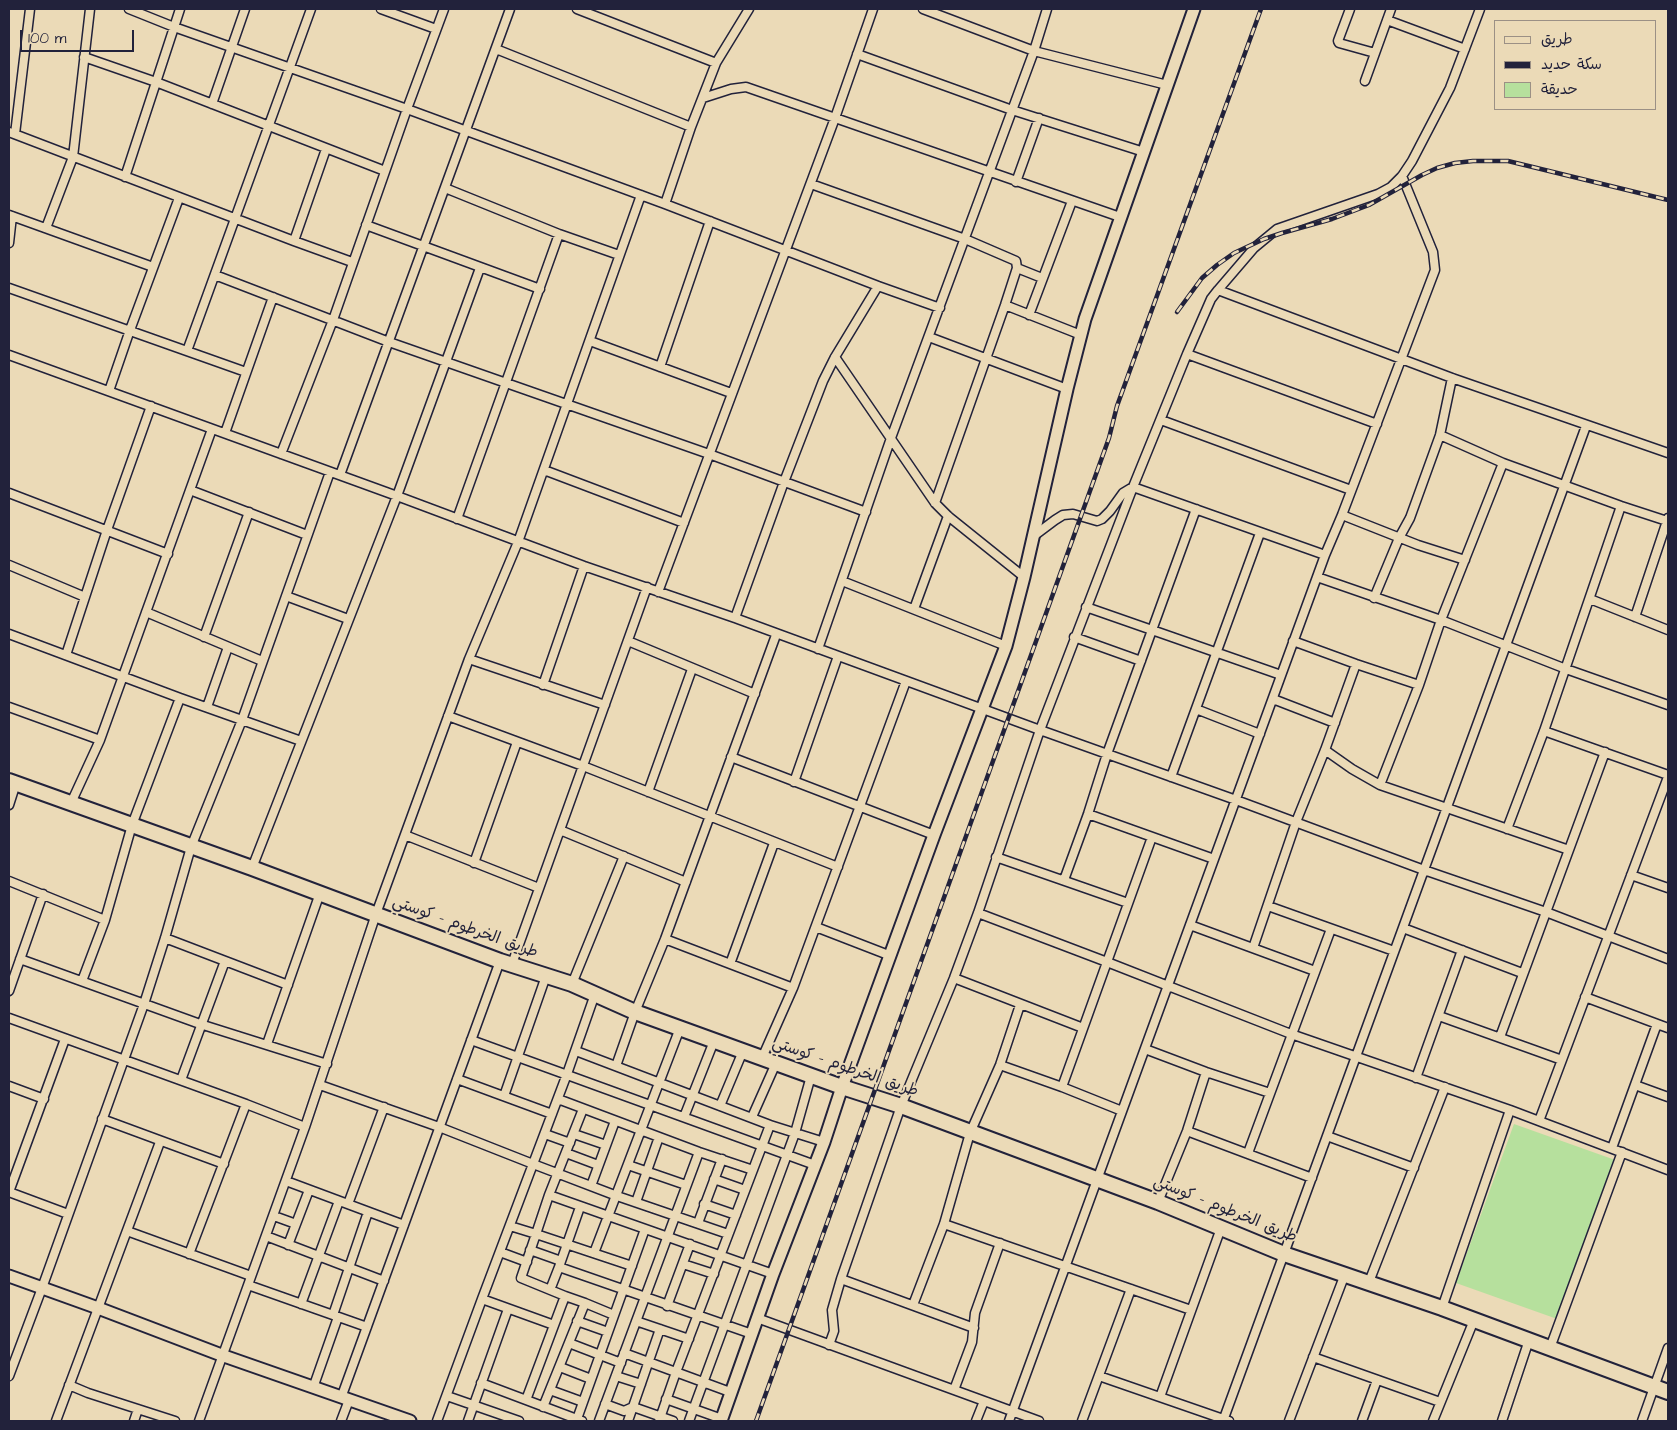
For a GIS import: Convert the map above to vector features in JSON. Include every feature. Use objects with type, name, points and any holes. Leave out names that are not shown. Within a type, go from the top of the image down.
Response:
[{"type":"highway","name":"طريق الخرطوم - كوستي","points":[[13,782],[506,962],[572,984],[635,1012],[842,1087],[901,1106],[1158,1202],[1284,1254],[1442,1308],[1668,1392]]},
{"type":"street","points":[[30,9],[12,133],[179,198],[352,262]]},
{"type":"street","points":[[46,228],[73,157],[90,9]]},
{"type":"street","points":[[129,9],[231,48],[407,109],[665,204],[785,251],[940,308]]},
{"type":"street","points":[[125,177],[180,9]]},
{"type":"street","points":[[212,104],[245,9]]},
{"type":"street","points":[[187,351],[311,9]]},
{"type":"street","points":[[381,9],[436,29]]},
{"type":"street","points":[[281,454],[333,320],[352,262],[444,9]]},
{"type":"street","points":[[340,475],[510,9]]},
{"type":"street","points":[[577,9],[716,63]]},
{"type":"street","points":[[665,204],[691,127],[716,63],[749,9]]},
{"type":"street","points":[[658,592],[835,118],[873,9]]},
{"type":"street","points":[[923,9],[1034,51],[1167,85]]},
{"type":"street","points":[[818,649],[891,438],[1034,51],[1047,9]]},
{"type":"street","points":[[666,1399],[721,1420],[773,1274],[824,1142],[842,1087],[934,835],[1006,646],[1035,535],[1067,389],[1081,335],[1120,217],[1194,9]]},
{"type":"street","points":[[1350,9],[1338,41],[1339,43],[1375,53]]},
{"type":"street","points":[[1365,81],[1391,9]]},
{"type":"street","points":[[829,1345],[834,1332],[832,1310],[841,1279],[901,1106],[954,978],[978,914],[1040,730],[1074,637],[1133,487],[1211,299],[1254,248],[1277,230],[1290,223],[1378,194],[1392,187],[1412,161],[1450,88],[1480,9]]},
{"type":"street","points":[[1387,20],[1465,49]]},
{"type":"street","points":[[496,49],[691,127]]},
{"type":"street","points":[[857,54],[1012,110],[1144,152]]},
{"type":"street","points":[[84,57],[156,82],[385,171]]},
{"type":"street","points":[[703,98],[731,89],[746,87],[1120,217]]},
{"type":"street","points":[[1016,182],[1039,118]]},
{"type":"street","points":[[294,241],[326,149]]},
{"type":"street","points":[[1009,1421],[1293,641],[1435,270],[1433,252],[1402,176]]},
{"type":"street","points":[[810,184],[965,239],[1015,259],[1017,263],[1005,305],[935,502]]},
{"type":"street","points":[[446,188],[619,256]]},
{"type":"street","points":[[199,1421],[306,1127],[376,914],[448,716],[518,542],[641,196]]},
{"type":"street","points":[[109,390],[179,198]]},
{"type":"street","points":[[1029,315],[1072,201]]},
{"type":"street","points":[[9,243],[10,216],[153,267]]},
{"type":"street","points":[[660,367],[710,222]]},
{"type":"street","points":[[366,225],[540,289]]},
{"type":"street","points":[[457,519],[559,234]]},
{"type":"street","points":[[252,868],[396,496],[480,268]]},
{"type":"street","points":[[1017,268],[1042,278]]},
{"type":"street","points":[[215,275],[389,342],[709,454],[866,512]]},
{"type":"street","points":[[735,618],[823,381],[835,357],[878,286]]},
{"type":"street","points":[[9,288],[246,372]]},
{"type":"street","points":[[1218,290],[1452,378],[1668,453]]},
{"type":"street","points":[[225,433],[273,297]]},
{"type":"street","points":[[1005,305],[1081,335]]},
{"type":"street","points":[[929,337],[1067,389]]},
{"type":"street","points":[[590,342],[731,393]]},
{"type":"street","points":[[9,354],[584,566],[735,618],[1424,870],[1546,912],[1668,959]]},
{"type":"street","points":[[1187,354],[1377,424]]},
{"type":"street","points":[[835,357],[935,502],[948,516],[1024,577]]},
{"type":"street","points":[[1374,598],[1399,538],[1410,518],[1440,435],[1452,378]]},
{"type":"street","points":[[66,655],[107,530],[151,406]]},
{"type":"street","points":[[1161,420],[1351,490]]},
{"type":"street","points":[[1099,1376],[1225,1421],[1586,426]]},
{"type":"street","points":[[71,803],[100,740],[212,429]]},
{"type":"street","points":[[1440,435],[1503,463],[1564,486],[1621,506],[1668,519],[1635,617]]},
{"type":"street","points":[[1380,785],[1419,686],[1441,620],[1503,463]]},
{"type":"street","points":[[544,470],[684,523]]},
{"type":"street","points":[[9,1376],[144,1004],[191,846],[242,720],[330,472]]},
{"type":"street","points":[[1035,535],[1063,515],[1073,514],[1097,521],[1102,519],[1123,493],[1133,487],[1325,555]]},
{"type":"street","points":[[190,490],[307,535]]},
{"type":"street","points":[[9,493],[168,554]]},
{"type":"street","points":[[1507,830],[1566,669],[1621,506]]},
{"type":"street","points":[[1064,880],[1088,814],[1106,754],[1196,508]]},
{"type":"street","points":[[204,637],[249,512]]},
{"type":"street","points":[[1342,515],[1399,538],[1465,560]]},
{"type":"street","points":[[914,609],[948,516]]},
{"type":"street","points":[[1171,777],[1260,533]]},
{"type":"street","points":[[9,565],[85,597]]},
{"type":"street","points":[[543,685],[584,566]]},
{"type":"street","points":[[1317,577],[1441,620],[1566,669],[1668,705]]},
{"type":"street","points":[[842,581],[1006,646]]},
{"type":"street","points":[[341,1421],[345,1399],[367,1327],[439,1127],[471,1040],[539,888],[647,587]]},
{"type":"street","points":[[286,596],[348,620]]},
{"type":"street","points":[[1590,599],[1668,630]]},
{"type":"street","points":[[1086,607],[1281,675]]},
{"type":"street","points":[[146,612],[262,661]]},
{"type":"street","points":[[9,634],[301,741]]},
{"type":"street","points":[[616,1066],[635,1012],[665,940],[776,634]]},
{"type":"street","points":[[1074,637],[1140,661]]},
{"type":"street","points":[[628,641],[755,694]]},
{"type":"street","points":[[1293,641],[1419,686]]},
{"type":"street","points":[[206,707],[228,647]]},
{"type":"street","points":[[794,782],[838,656]]},
{"type":"street","points":[[470,659],[605,705]]},
{"type":"street","points":[[1253,948],[1296,822],[1325,750],[1356,664]]},
{"type":"street","points":[[648,792],[692,669]]},
{"type":"street","points":[[762,1058],[794,988],[906,681]]},
{"type":"street","points":[[82,981],[105,920],[132,825],[180,698]]},
{"type":"street","points":[[1273,699],[1335,723]]},
{"type":"street","points":[[9,707],[100,740]]},
{"type":"street","points":[[1196,709],[1260,734]]},
{"type":"street","points":[[448,716],[583,766],[774,843],[838,866]]},
{"type":"street","points":[[1539,1121],[1668,776],[1544,731]]},
{"type":"street","points":[[474,863],[516,742]]},
{"type":"street","points":[[1325,750],[1352,769],[1380,785],[1569,850]]},
{"type":"street","points":[[1500,1037],[1522,972],[1605,752]]},
{"type":"street","points":[[732,758],[934,835]]},
{"type":"street","points":[[9,805],[13,782]]},
{"type":"street","points":[[1088,814],[1214,859]]},
{"type":"street","points":[[560,830],[686,882]]},
{"type":"street","points":[[405,835],[539,888]]},
{"type":"street","points":[[1062,1087],[1152,837]]},
{"type":"street","points":[[730,964],[774,843]]},
{"type":"street","points":[[572,984],[624,856]]},
{"type":"street","points":[[996,857],[1128,903]]},
{"type":"street","points":[[1631,875],[1668,888]]},
{"type":"street","points":[[9,881],[105,920]]},
{"type":"street","points":[[267,1044],[320,893]]},
{"type":"street","points":[[9,991],[43,894]]},
{"type":"street","points":[[1268,906],[1394,951]]},
{"type":"street","points":[[978,914],[1291,1034],[1510,1110],[1668,1170]]},
{"type":"street","points":[[1190,925],[1315,971]]},
{"type":"street","points":[[816,927],[891,956]]},
{"type":"street","points":[[1403,928],[1522,972]]},
{"type":"street","points":[[1248,1153],[1331,929]]},
{"type":"street","points":[[165,938],[288,985]]},
{"type":"street","points":[[665,940],[794,988]]},
{"type":"street","points":[[1416,1078],[1462,950]]},
{"type":"street","points":[[20,959],[200,1024],[327,1064]]},
{"type":"street","points":[[181,1080],[200,1024],[225,961]]},
{"type":"street","points":[[504,1096],[546,976]]},
{"type":"street","points":[[954,978],[1083,1028]]},
{"type":"street","points":[[438,1421],[576,1051],[594,994]]},
{"type":"street","points":[[1585,997],[1668,1028]]},
{"type":"street","points":[[914,1305],[944,1224],[970,1133],[1000,1065],[1020,1005]]},
{"type":"street","points":[[1439,1016],[1562,1060]]},
{"type":"street","points":[[9,1018],[306,1127]]},
{"type":"street","points":[[1612,1148],[1657,1024]]},
{"type":"street","points":[[594,1253],[680,1028]]},
{"type":"street","points":[[65,1039],[9,1192],[68,1214]]},
{"type":"street","points":[[471,1040],[815,1165]]},
{"type":"street","points":[[684,1117],[714,1040]]},
{"type":"street","points":[[1145,1049],[1270,1093]]},
{"type":"street","points":[[576,1051],[770,1125],[824,1142]]},
{"type":"street","points":[[720,1106],[743,1051]]},
{"type":"street","points":[[752,1118],[776,1063]]},
{"type":"street","points":[[1000,1065],[1122,1111]]},
{"type":"street","points":[[1158,1202],[1187,1131],[1206,1072]]},
{"type":"street","points":[[689,1421],[795,1133],[811,1076]]},
{"type":"street","points":[[457,1079],[552,1114]]},
{"type":"street","points":[[320,1085],[439,1127],[617,1196],[728,1234]]},
{"type":"street","points":[[1635,1085],[1668,1097]]},
{"type":"street","points":[[9,1086],[44,1099]]},
{"type":"street","points":[[1369,1282],[1445,1087]]},
{"type":"street","points":[[558,1099],[699,1152],[753,1170]]},
{"type":"street","points":[[190,1254],[246,1104]]},
{"type":"street","points":[[348,1204],[384,1107]]},
{"type":"street","points":[[583,1109],[549,1195],[521,1278],[614,1315]]},
{"type":"street","points":[[1442,1308],[1510,1110]]},
{"type":"street","points":[[102,1120],[224,1164]]},
{"type":"street","points":[[591,1186],[615,1121]]},
{"type":"street","points":[[660,1419],[688,1339],[770,1125]]},
{"type":"street","points":[[1187,1131],[1312,1178]]},
{"type":"street","points":[[544,1134],[570,1143]]},
{"type":"street","points":[[574,1134],[606,1145]]},
{"type":"street","points":[[1327,1136],[1414,1168]]},
{"type":"street","points":[[636,1202],[659,1137]]},
{"type":"street","points":[[56,1421],[160,1142]]},
{"type":"street","points":[[599,1421],[699,1152]]},
{"type":"street","points":[[1550,1348],[1622,1152]]},
{"type":"street","points":[[566,1153],[598,1164]]},
{"type":"street","points":[[698,1224],[722,1159]]},
{"type":"street","points":[[628,1165],[686,1185]]},
{"type":"street","points":[[714,1180],[745,1190]]},
{"type":"street","points":[[286,1181],[404,1225]]},
{"type":"street","points":[[288,1246],[309,1190]]},
{"type":"street","points":[[549,1195],[773,1274]]},
{"type":"street","points":[[301,1304],[339,1201]]},
{"type":"street","points":[[704,1204],[736,1215]]},
{"type":"street","points":[[550,1290],[580,1207]]},
{"type":"street","points":[[314,1388],[349,1268],[368,1212]]},
{"type":"street","points":[[274,1216],[296,1224]]},
{"type":"street","points":[[944,1224],[1191,1310]]},
{"type":"street","points":[[510,1226],[632,1266]]},
{"type":"street","points":[[1160,1397],[1221,1228]]},
{"type":"street","points":[[482,1384],[579,1420],[583,1402],[645,1229]]},
{"type":"street","points":[[127,1231],[251,1276]]},
{"type":"street","points":[[266,1236],[288,1246],[384,1281]]},
{"type":"street","points":[[668,1306],[690,1244]]},
{"type":"street","points":[[954,1390],[972,1342],[977,1306],[1000,1244]]},
{"type":"street","points":[[530,1250],[623,1290],[752,1334]]},
{"type":"street","points":[[500,1252],[526,1262]]},
{"type":"street","points":[[683,1264],[714,1274]]},
{"type":"street","points":[[1289,1421],[1345,1274]]},
{"type":"street","points":[[9,1276],[406,1421]]},
{"type":"street","points":[[841,1279],[974,1328]]},
{"type":"street","points":[[248,1285],[367,1327]]},
{"type":"street","points":[[1082,1421],[1131,1290]]},
{"type":"street","points":[[526,1400],[565,1296]]},
{"type":"street","points":[[482,1300],[554,1325]]},
{"type":"street","points":[[543,1407],[585,1303]]},
{"type":"street","points":[[468,1421],[508,1309]]},
{"type":"street","points":[[757,1318],[1039,1421]]},
{"type":"street","points":[[1433,1421],[1474,1320]]},
{"type":"street","points":[[577,1321],[608,1332]]},
{"type":"street","points":[[636,1321],[688,1339]]},
{"type":"street","points":[[628,1421],[660,1329]]},
{"type":"street","points":[[1502,1421],[1529,1340]]},
{"type":"street","points":[[569,1344],[621,1363]]},
{"type":"street","points":[[1642,1421],[1668,1348]]},
{"type":"street","points":[[624,1353],[730,1392]]},
{"type":"street","points":[[1313,1357],[1440,1402]]},
{"type":"street","points":[[560,1367],[591,1379]]},
{"type":"street","points":[[616,1376],[641,1384]]},
{"type":"street","points":[[1362,1421],[1377,1380]]},
{"type":"street","points":[[69,1385],[175,1421]]},
{"type":"street","points":[[550,1390],[583,1402]]},
{"type":"street","points":[[447,1396],[506,1419],[519,1421]]},
{"type":"street","points":[[976,1421],[984,1402]]},
{"type":"street","points":[[605,1404],[624,1411],[633,1407],[660,1419],[673,1421]]},
{"type":"street","points":[[134,1421],[138,1409]]},
{"type":"green space","points":[[1514,1124],[1618,1161],[1560,1320],[1456,1283]]},
{"type":"railway","points":[[756,1421],[1109,438],[1117,406],[1261,9]]},
{"type":"railway","points":[[1177,312],[1202,278],[1234,253],[1264,239],[1332,219],[1369,205],[1422,175],[1455,163],[1508,161],[1668,200]]}]
